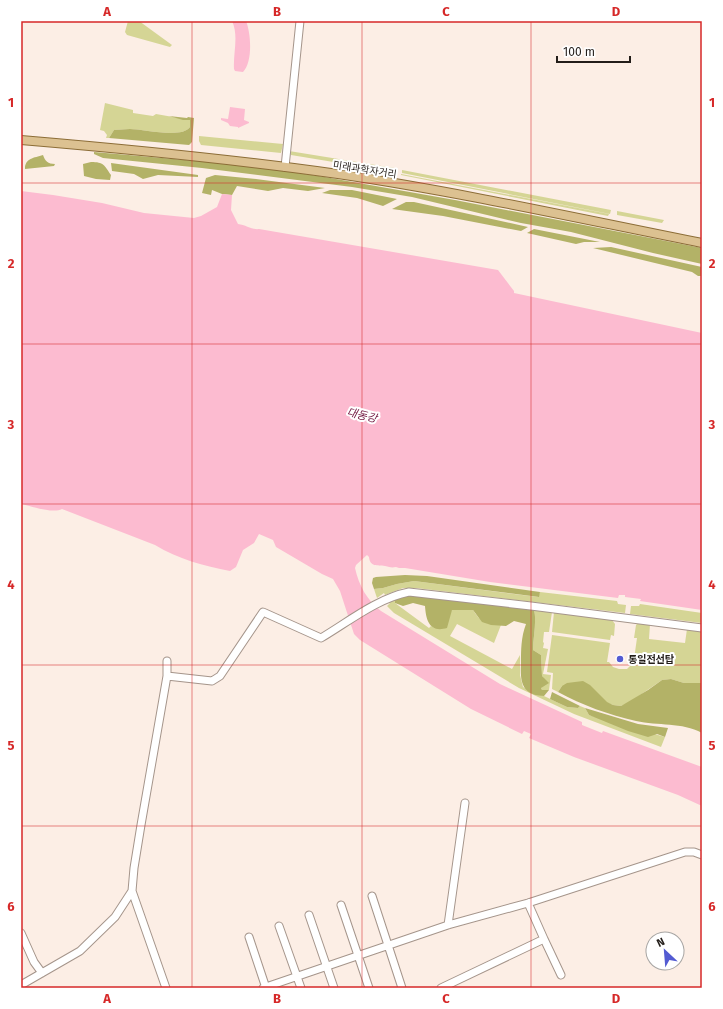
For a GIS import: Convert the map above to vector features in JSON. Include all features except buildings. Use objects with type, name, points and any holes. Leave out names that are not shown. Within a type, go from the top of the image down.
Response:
[{"type":"main road","name":"미래과학자거리","points":[[21,140],[182,154],[340,174],[702,243]]},
{"type":"street","points":[[285,167],[300,21]]},
{"type":"street","points":[[167,676],[212,680],[220,676],[263,612],[321,638],[380,602],[396,595],[409,592],[702,628]]},
{"type":"street","points":[[166,988],[132,891],[141,824],[167,676],[167,661]]},
{"type":"street","points":[[448,925],[465,803]]},
{"type":"street","points":[[249,937],[265,988],[448,925],[528,903],[685,852],[694,852],[702,855]]},
{"type":"street","points":[[21,985],[80,951],[115,917],[132,891]]},
{"type":"street","points":[[372,896],[402,988]]},
{"type":"street","points":[[528,903],[561,975]]},
{"type":"street","points":[[341,905],[369,988]]},
{"type":"street","points":[[310,915],[334,988]]},
{"type":"street","points":[[279,926],[301,988]]},
{"type":"street","points":[[21,933],[34,962],[42,973]]},
{"type":"street","points":[[441,988],[544,939]]},
{"type":"green space","points":[[128,21],[139,21],[172,45],[170,47],[127,35],[125,32]]},
{"type":"green space","points":[[105,103],[133,110],[133,113],[153,116],[156,114],[190,120],[190,127],[186,131],[171,133],[130,129],[114,130],[109,138],[106,138],[107,135],[104,131],[100,130]]},
{"type":"green space","points":[[199,136],[283,144],[281,153],[201,145]]},
{"type":"green space","points":[[289,151],[394,168],[394,172],[291,155]]},
{"type":"green space","points":[[402,170],[611,210],[610,214],[402,173]]},
{"type":"green space","points":[[401,174],[609,214],[608,216]]},
{"type":"green space","points":[[617,211],[664,220],[662,223],[617,215]]},
{"type":"green space","points":[[414,581],[538,597],[540,592],[617,601],[618,604],[626,605],[625,613],[416,588],[403,588],[385,595],[384,593],[377,598],[374,589]]},
{"type":"green space","points":[[395,599],[395,603],[429,628],[431,626],[435,628],[452,610],[473,610],[478,617],[485,622],[501,625],[494,643],[457,624],[450,636],[512,669],[520,655],[520,675],[523,687],[567,707],[578,708],[580,706],[585,708],[589,715],[665,737],[661,747],[574,714],[519,688],[394,613],[387,606],[390,603],[389,601]]},
{"type":"green space","points":[[640,604],[702,613],[702,623],[630,614],[631,606],[639,606]]},
{"type":"green space","points":[[534,610],[552,612],[549,632],[544,632],[543,642],[543,648],[548,649],[543,674],[551,675],[549,690],[542,690],[541,688],[544,679],[542,676],[541,655],[533,650],[535,625]]},
{"type":"green space","points":[[554,612],[612,620],[615,624],[614,636],[611,635],[610,640],[552,632]]},
{"type":"green space","points":[[638,623],[650,624],[649,639],[685,643],[687,629],[702,631],[702,683],[684,683],[671,679],[662,680],[630,702],[621,706],[613,705],[562,686],[558,692],[552,689],[553,673],[547,672],[552,635],[610,643],[607,662],[609,662],[613,667],[627,669],[631,665],[633,666],[637,638],[634,638],[636,625]]},
{"type":"shaded area","points":[[169,116],[194,118],[192,142],[189,145],[109,138],[114,130],[130,129],[171,133],[186,131],[190,127],[190,120],[183,120]]},
{"type":"shaded area","points":[[94,152],[242,165],[319,176],[455,200],[702,248],[702,264],[571,232],[521,223],[412,197],[352,187],[202,168],[103,158],[94,154]]},
{"type":"shaded area","points":[[43,155],[47,162],[55,164],[54,166],[25,169],[25,165],[28,161]]},
{"type":"shaded area","points":[[91,162],[103,165],[111,175],[110,180],[84,176],[83,164]]},
{"type":"shaded area","points":[[111,163],[198,175],[198,177],[158,175],[143,179],[134,174],[112,171]]},
{"type":"shaded area","points":[[215,175],[325,188],[308,191],[283,188],[268,191],[237,186],[232,195],[222,194],[212,190],[211,195],[202,193],[206,178]]},
{"type":"shaded area","points":[[330,190],[352,190],[397,199],[383,206],[357,198],[322,193]]},
{"type":"shaded area","points":[[406,202],[414,202],[528,227],[521,231],[443,216],[392,209]]},
{"type":"shaded area","points":[[534,229],[600,242],[584,242],[576,244],[527,233]]},
{"type":"shaded area","points":[[611,247],[702,267],[702,276],[698,276],[692,272],[593,248]]},
{"type":"shaded area","points":[[405,575],[427,576],[540,592],[539,597],[414,581],[374,589],[372,583],[373,578]]},
{"type":"shaded area","points":[[404,596],[420,596],[534,610],[535,625],[533,650],[541,655],[542,676],[549,683],[541,688],[542,690],[549,690],[544,696],[537,695],[527,690],[522,682],[521,649],[526,624],[514,621],[506,626],[491,625],[482,622],[473,610],[452,610],[447,628],[437,629],[428,621],[425,606],[413,603],[403,606],[395,603],[395,599]]},
{"type":"shaded area","points":[[671,679],[684,683],[702,683],[702,733],[686,727],[636,721],[616,716],[586,705],[558,692],[562,686],[567,683],[583,681],[590,685],[607,702],[613,705],[621,706],[662,680]]},
{"type":"shaded area","points":[[552,692],[580,706],[578,708],[567,707],[550,699]]},
{"type":"shaded area","points":[[585,708],[638,724],[668,728],[665,737],[657,734],[648,737],[628,731],[589,715]]},
{"type":"water","points":[[232,21],[246,21],[248,26],[250,55],[243,72],[235,71],[234,69],[235,33]]},
{"type":"water","points":[[230,107],[245,109],[244,120],[249,123],[238,128],[230,126],[228,123],[221,120],[221,118],[228,119]]},
{"type":"water","name":"대동강","points":[[21,191],[102,203],[144,213],[194,218],[201,216],[217,207],[222,194],[232,195],[231,210],[238,224],[251,228],[498,270],[514,293],[702,333],[702,610],[640,601],[641,599],[625,597],[625,595],[619,595],[618,598],[490,582],[377,565],[372,564],[367,555],[356,565],[355,568],[364,592],[381,611],[500,684],[582,722],[582,725],[602,733],[603,731],[702,767],[702,806],[678,795],[574,757],[529,738],[531,734],[524,731],[522,734],[471,709],[360,640],[354,634],[340,591],[333,579],[276,547],[273,540],[259,534],[254,543],[243,550],[236,567],[230,571],[182,558],[155,545],[62,509],[53,511],[21,504]]},
{"type":"place","name":"통일전선탑","points":[[620,659]]}]
